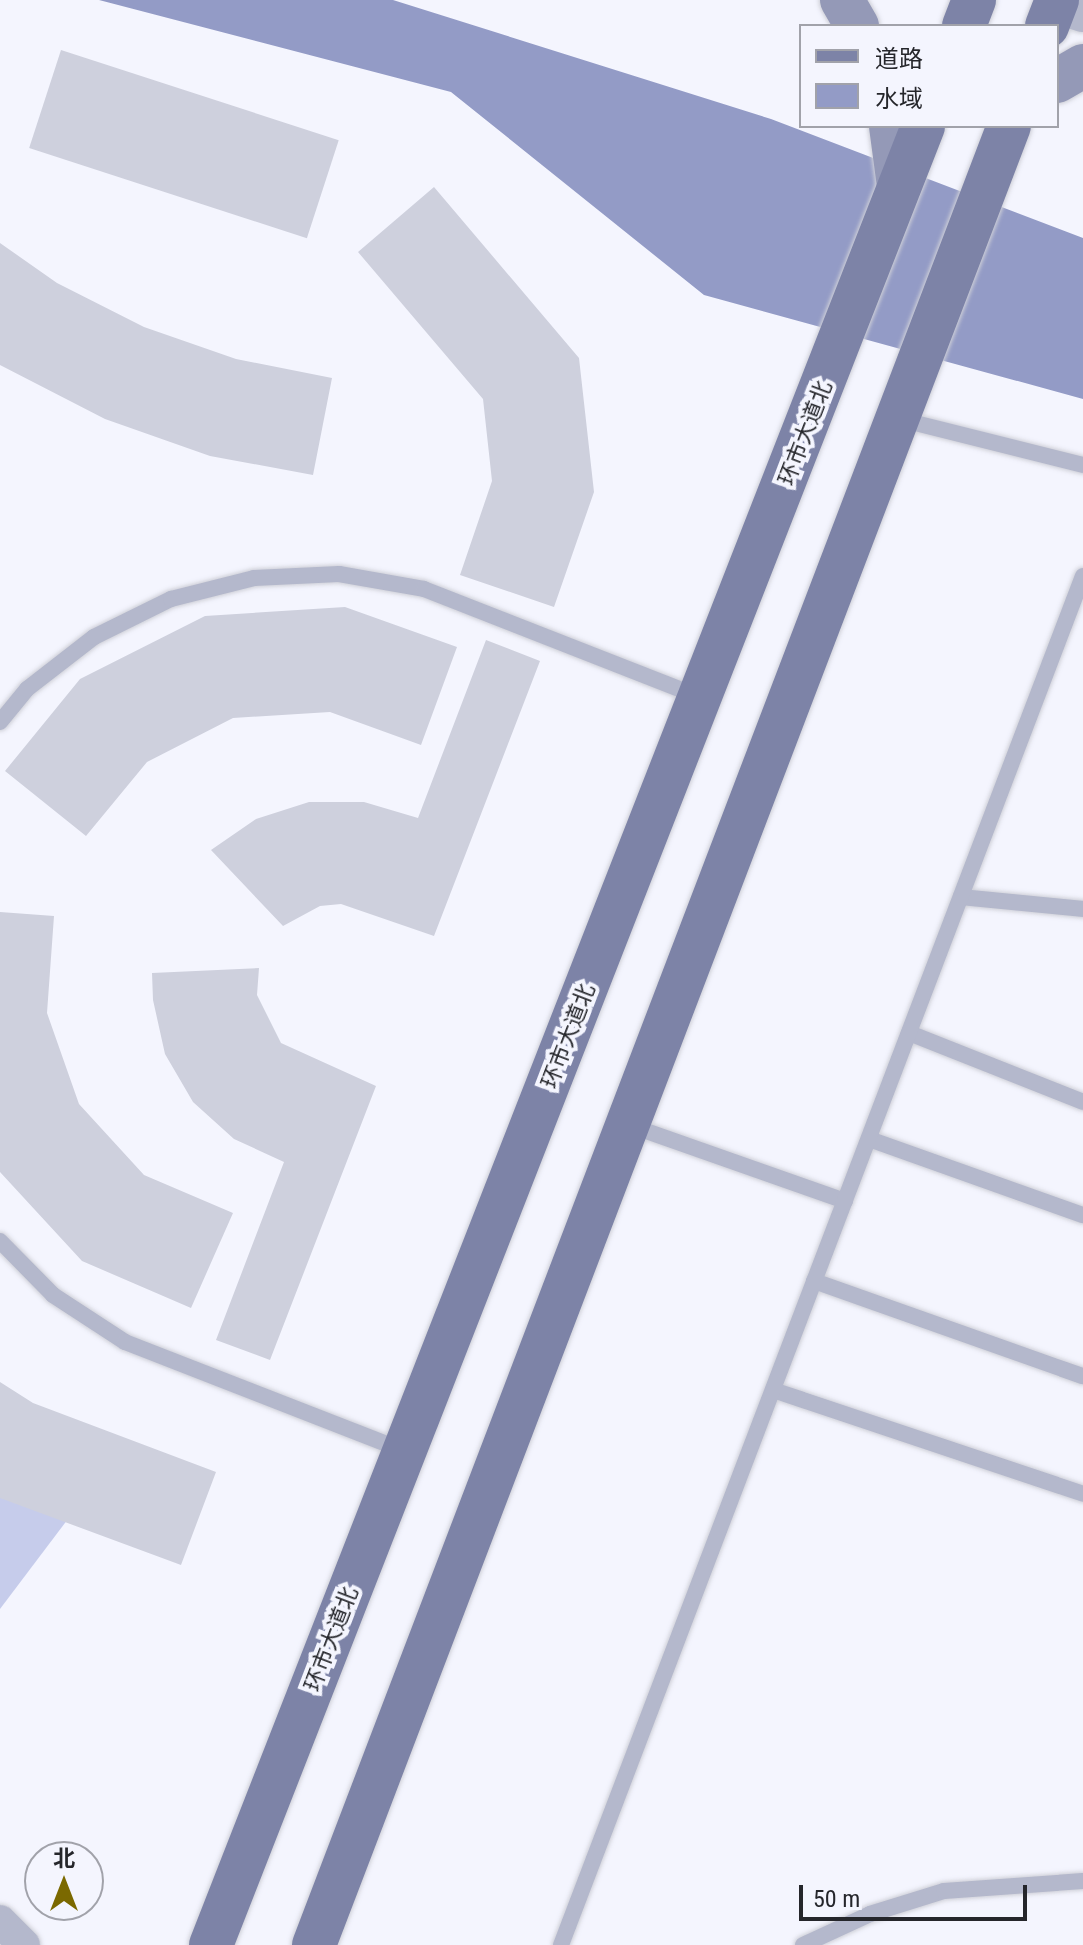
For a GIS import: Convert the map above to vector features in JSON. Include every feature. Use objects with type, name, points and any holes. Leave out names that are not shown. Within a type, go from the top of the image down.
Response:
[{"type":"main road","points":[[842,0],[856,24]]},
{"type":"main road","points":[[965,24],[974,0]]},
{"type":"main road","points":[[1059,80],[1083,66]]},
{"type":"main road","points":[[891,128],[899,186]]},
{"type":"main road","name":"环市大道北","points":[[211,1945],[922,128]]},
{"type":"main road","points":[[314,1945],[1008,128]]},
{"type":"street","points":[[0,1921],[24,1945]]},
{"type":"lane","points":[[897,419],[1083,465]]},
{"type":"lane","points":[[0,722],[27,689],[94,637],[171,599],[254,578],[339,574],[424,589],[701,698]]},
{"type":"lane","points":[[561,1945],[1081,586]]},
{"type":"lane","points":[[961,897],[1083,909]]},
{"type":"lane","points":[[909,1033],[1083,1102]]},
{"type":"lane","points":[[628,1124],[845,1201]]},
{"type":"lane","points":[[869,1139],[1083,1215]]},
{"type":"lane","points":[[0,1241],[53,1295],[125,1342],[405,1451]]},
{"type":"lane","points":[[814,1281],[1083,1376]]},
{"type":"lane","points":[[773,1390],[1083,1494]]},
{"type":"lane","points":[[803,1945],[870,1914],[944,1891],[1083,1881]]},
{"type":"shaded area","points":[[0,1472],[74,1511],[0,1609]]},
{"type":"water","points":[[99,0],[393,0],[771,119],[1083,238],[1083,399],[704,295],[451,92]]},
{"type":"building","points":[[61,50],[339,140],[307,238],[29,148]]},
{"type":"building","points":[[434,187],[579,358],[594,492],[554,607],[460,575],[492,481],[483,399],[358,252]]},
{"type":"building","points":[[0,243],[57,283],[144,327],[236,359],[332,378],[313,475],[210,456],[105,419],[0,365]]},
{"type":"building","points":[[345,607],[457,647],[421,745],[330,712],[233,718],[147,762],[86,836],[5,771],[80,679],[205,616]]},
{"type":"building","points":[[486,640],[540,661],[434,936],[341,904],[320,906],[283,926],[211,850],[256,819],[309,802],[364,802],[418,818]]},
{"type":"building","points":[[0,912],[54,916],[47,1013],[79,1104],[144,1175],[233,1213],[191,1308],[82,1261],[0,1172]]},
{"type":"building","points":[[259,968],[257,995],[281,1043],[376,1086],[270,1360],[216,1340],[284,1162],[234,1139],[193,1102],[165,1054],[153,1000],[152,973]]},
{"type":"building","points":[[0,1382],[33,1403],[216,1472],[181,1565],[0,1498]]}]
